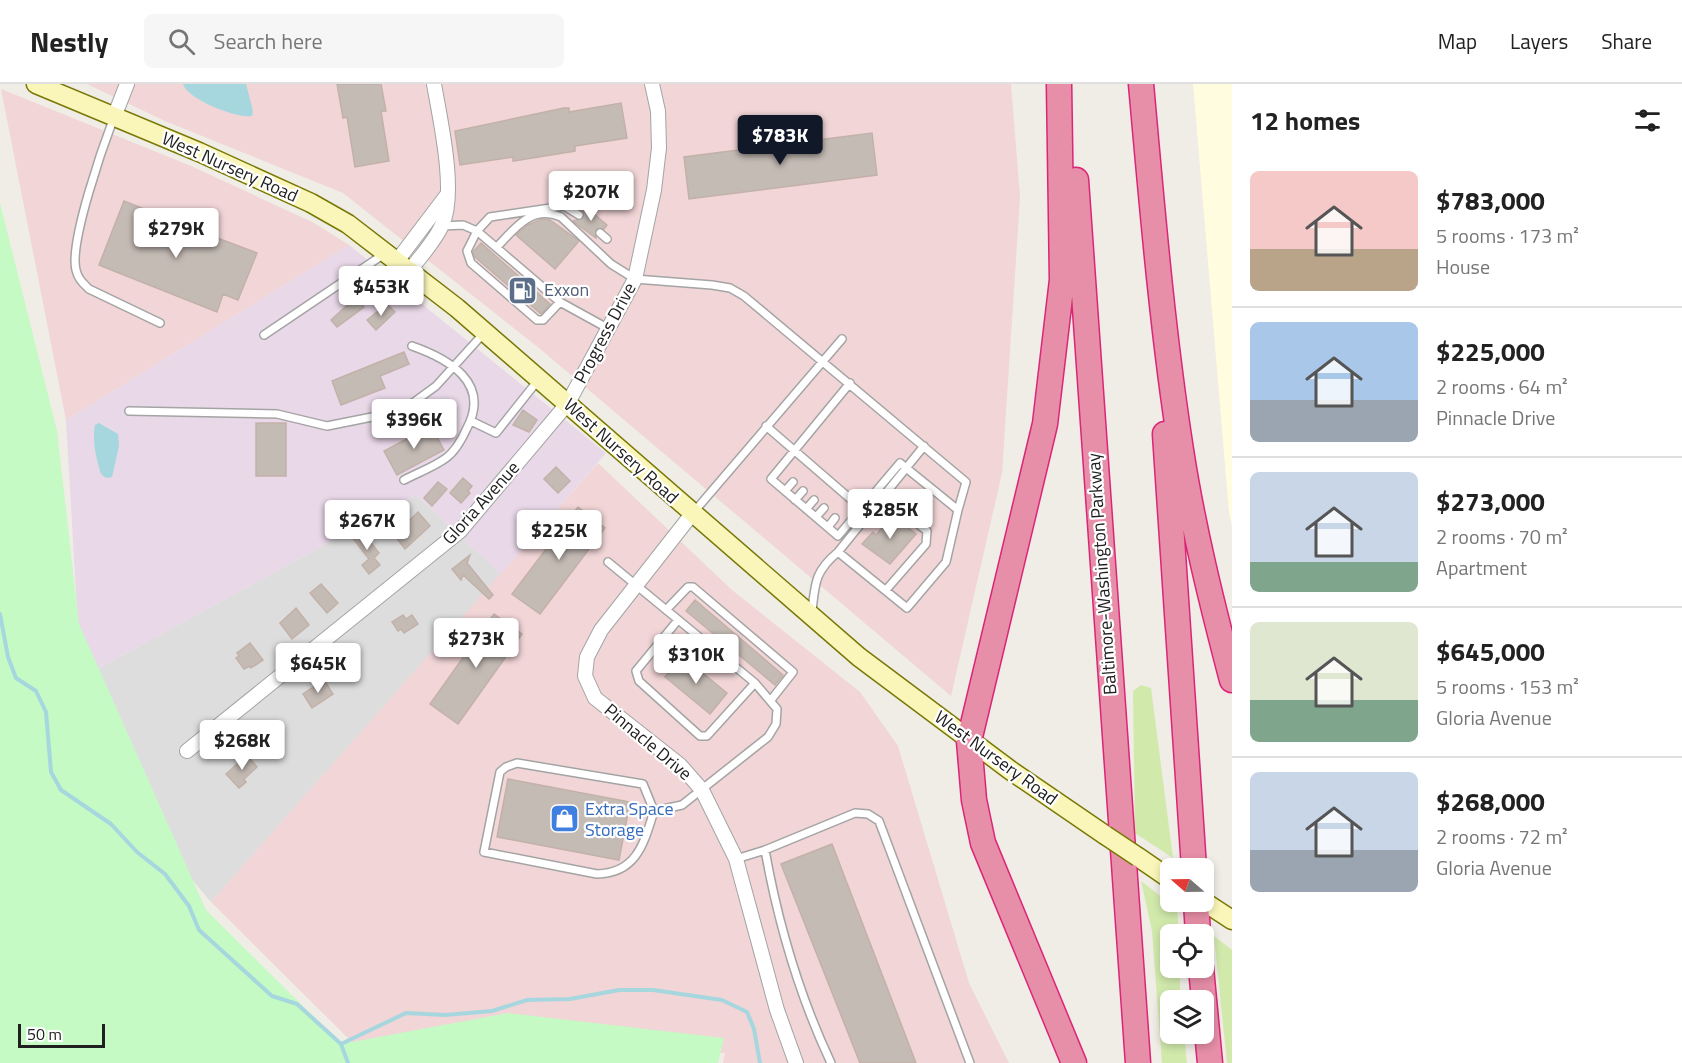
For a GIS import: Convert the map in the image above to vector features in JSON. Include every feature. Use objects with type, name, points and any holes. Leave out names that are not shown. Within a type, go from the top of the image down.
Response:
[{"type":"highway","points":[[1059,84],[1062,280],[1046,424],[969,741],[974,800],[983,843],[1074,1063]]},
{"type":"highway","name":"Baltimore-Washington Parkway","points":[[1069,84],[1130,986],[1138,1063]]},
{"type":"highway","points":[[1141,84],[1160,296],[1181,450],[1202,563],[1232,680]]},
{"type":"highway","points":[[1160,296],[1156,304],[1193,858]]},
{"type":"highway","points":[[1202,978],[1210,1063]]},
{"type":"main road","name":"West Nursery Road","points":[[36,84],[199,152],[311,203],[348,224],[398,261],[485,332],[811,617],[969,741],[1160,872]]},
{"type":"main road","points":[[1214,909],[1232,920]]},
{"type":"street","points":[[114,117],[127,84]]},
{"type":"street","points":[[398,261],[442,226],[447,209],[445,153],[434,84]]},
{"type":"street","name":"Progress Drive","points":[[568,403],[634,279],[654,190],[659,148],[658,111],[652,84]]},
{"type":"street","points":[[398,261],[447,195]]},
{"type":"street","name":"Gloria Avenue","points":[[187,751],[460,531],[568,403]]},
{"type":"street","name":"Pinnacle Drive","points":[[692,514],[601,630],[587,657],[585,676],[595,698],[680,765],[702,790],[736,859],[777,1010],[796,1063]]},
{"type":"lane","points":[[114,117],[96,168],[75,254],[76,269],[80,281],[89,289],[160,323]]},
{"type":"lane","points":[[561,302],[543,320],[532,317],[471,263],[467,251],[477,231],[490,217],[564,206],[579,215]]},
{"type":"lane","points":[[497,248],[522,219],[528,216],[554,213],[611,264],[634,279],[730,288],[744,296],[850,383],[966,482],[946,562],[908,608],[838,552]]},
{"type":"lane","points":[[442,226],[463,225],[477,231],[561,302],[609,329]]},
{"type":"lane","points":[[600,233],[607,239]]},
{"type":"lane","points":[[264,335],[398,261]]},
{"type":"lane","points":[[129,411],[277,414],[327,426],[372,417],[410,405],[436,386],[485,332]]},
{"type":"lane","points":[[692,514],[842,339]]},
{"type":"lane","points":[[404,480],[446,458],[459,444],[475,411],[474,394],[468,380],[431,353],[412,346]]},
{"type":"lane","points":[[471,421],[496,433],[539,378]]},
{"type":"lane","points":[[850,383],[771,479],[838,536],[900,463],[958,510]]},
{"type":"lane","points":[[766,426],[795,451],[816,475],[848,502],[861,509]]},
{"type":"lane","points":[[811,617],[817,576],[823,565],[838,552],[924,446]]},
{"type":"lane","points":[[785,491],[793,482]]},
{"type":"lane","points":[[795,500],[803,491]]},
{"type":"lane","points":[[884,497],[927,531],[926,544],[886,590]]},
{"type":"lane","points":[[806,509],[814,500]]},
{"type":"lane","points":[[816,517],[824,508]]},
{"type":"lane","points":[[828,527],[835,518]]},
{"type":"lane","points":[[608,562],[755,683],[777,709],[776,724],[768,736],[682,805],[654,811]]},
{"type":"lane","points":[[666,610],[688,587],[693,587],[793,672],[771,700]]},
{"type":"lane","points":[[678,620],[636,671],[639,681],[700,736],[707,736],[755,683]]},
{"type":"lane","points":[[517,763],[643,784],[654,811],[637,855],[627,867],[612,874],[597,874],[484,852],[500,772],[517,763]]},
{"type":"lane","points":[[736,859],[765,850],[855,813],[868,814],[879,821],[970,1063]]},
{"type":"lane","points":[[765,850],[772,887],[794,970],[831,1063]]},
{"type":"shaded area","points":[[87,84],[1011,84],[1020,197],[1002,473],[951,696],[539,348],[343,193],[165,121]]},
{"type":"shaded area","points":[[1193,84],[1232,84],[1232,526],[1229,513]]},
{"type":"shaded area","points":[[1,89],[191,166],[314,223],[349,245],[66,420]]},
{"type":"shaded area","points":[[349,245],[606,453],[501,574],[416,495],[81,678],[66,420]]},
{"type":"shaded area","points":[[598,463],[732,590],[860,692],[898,746],[969,983],[1009,1063],[723,1063],[725,1053],[363,1053],[211,902]]},
{"type":"shaded area","points":[[416,495],[501,574],[211,902],[135,812],[81,678]]},
{"type":"green space","points":[[0,203],[57,431],[79,624],[206,910],[341,1044],[508,1013],[724,1038],[718,1063],[0,1063]]},
{"type":"green space","points":[[1141,685],[1151,688],[1173,858],[1135,833],[1133,691]]},
{"type":"green space","points":[[1141,881],[1160,896],[1160,912],[1177,912],[1178,924],[1160,924],[1160,978],[1180,978],[1180,990],[1160,990],[1160,1037],[1152,931]]},
{"type":"green space","points":[[1214,936],[1232,950],[1232,1063],[1227,1063]]},
{"type":"green space","points":[[1161,1044],[1185,1044],[1187,1063],[1162,1063]]},
{"type":"water","points":[[183,84],[246,84],[253,111],[252,116],[235,114],[213,107],[193,96]]},
{"type":"water","points":[[99,423],[118,434],[119,446],[112,477],[106,478],[101,474],[98,462],[94,431],[95,425]]},
{"type":"building","points":[[337,84],[381,84],[386,111],[381,111],[389,161],[355,167],[347,117],[343,118]]},
{"type":"building","points":[[621,103],[627,138],[575,146],[575,151],[513,161],[513,157],[460,165],[455,131],[564,108],[569,108],[569,112]]},
{"type":"building","points":[[872,133],[877,175],[689,199],[684,157]]},
{"type":"building","points":[[124,201],[169,219],[167,224],[210,241],[212,236],[257,253],[238,300],[223,294],[217,312],[99,265]]},
{"type":"building","points":[[586,207],[607,225],[604,229],[596,229],[596,238],[573,221],[583,218],[582,211]]},
{"type":"building","points":[[542,219],[550,220],[579,241],[555,269],[516,235],[528,225]]},
{"type":"building","name":"Exxon","points":[[481,243],[550,304],[541,314],[475,257],[473,252]]},
{"type":"building","points":[[356,297],[364,307],[337,327],[331,320]]},
{"type":"building","points":[[387,304],[395,312],[376,330],[367,320]]},
{"type":"building","points":[[404,352],[409,364],[380,376],[385,388],[341,405],[332,381]]},
{"type":"building","points":[[523,410],[537,420],[529,432],[513,425]]},
{"type":"building","points":[[256,423],[286,423],[286,476],[256,476]]},
{"type":"building","points":[[431,426],[444,450],[397,475],[384,451]]},
{"type":"building","points":[[556,467],[570,481],[558,493],[544,479]]},
{"type":"building","points":[[463,478],[472,486],[468,491],[470,493],[461,503],[450,493]]},
{"type":"building","points":[[438,482],[447,489],[432,506],[424,498]]},
{"type":"building","points":[[578,507],[605,528],[540,614],[512,594]]},
{"type":"building","points":[[418,512],[430,526],[405,549],[394,535]]},
{"type":"building","points":[[893,515],[916,534],[890,564],[862,544],[873,532],[876,535]]},
{"type":"building","points":[[360,529],[379,553],[374,558],[380,565],[369,574],[362,565],[369,559],[351,536]]},
{"type":"building","points":[[470,555],[467,563],[493,595],[489,599],[463,575],[461,580],[452,569]]},
{"type":"building","points":[[321,584],[338,603],[327,613],[310,593]]},
{"type":"building","points":[[695,600],[783,675],[775,685],[686,611]]},
{"type":"building","points":[[296,608],[309,625],[292,639],[280,623]]},
{"type":"building","points":[[494,614],[522,634],[458,724],[430,704]]},
{"type":"building","points":[[403,615],[406,619],[412,615],[418,624],[404,633],[401,629],[398,631],[392,622]]},
{"type":"building","points":[[250,643],[263,660],[251,668],[250,666],[244,669],[236,658],[239,656],[237,653]]},
{"type":"building","points":[[682,656],[727,693],[710,714],[665,677]]},
{"type":"building","points":[[324,680],[333,694],[312,708],[303,694]]},
{"type":"building","points":[[247,755],[257,767],[244,779],[246,782],[239,788],[226,774]]},
{"type":"building","name":"Extra Space Storage","points":[[508,779],[630,802],[619,860],[497,837]]},
{"type":"building","points":[[832,844],[916,1063],[860,1063],[781,864]]},
{"type":"waterway","points":[[0,614],[8,657],[16,678],[36,691],[46,712],[51,772],[61,790],[111,824],[137,852],[165,874],[189,906],[199,930],[272,996],[297,1004],[341,1044],[348,1063]]},
{"type":"waterway","points":[[341,1044],[406,1013],[445,1015],[492,1011],[527,1000],[570,999],[619,990],[653,990],[722,1000],[747,1012],[754,1029],[760,1063]]},
{"type":"place","name":"Exxon","points":[[523,290]]},
{"type":"place","name":"Extra Space Storage","points":[[564,819]]}]
